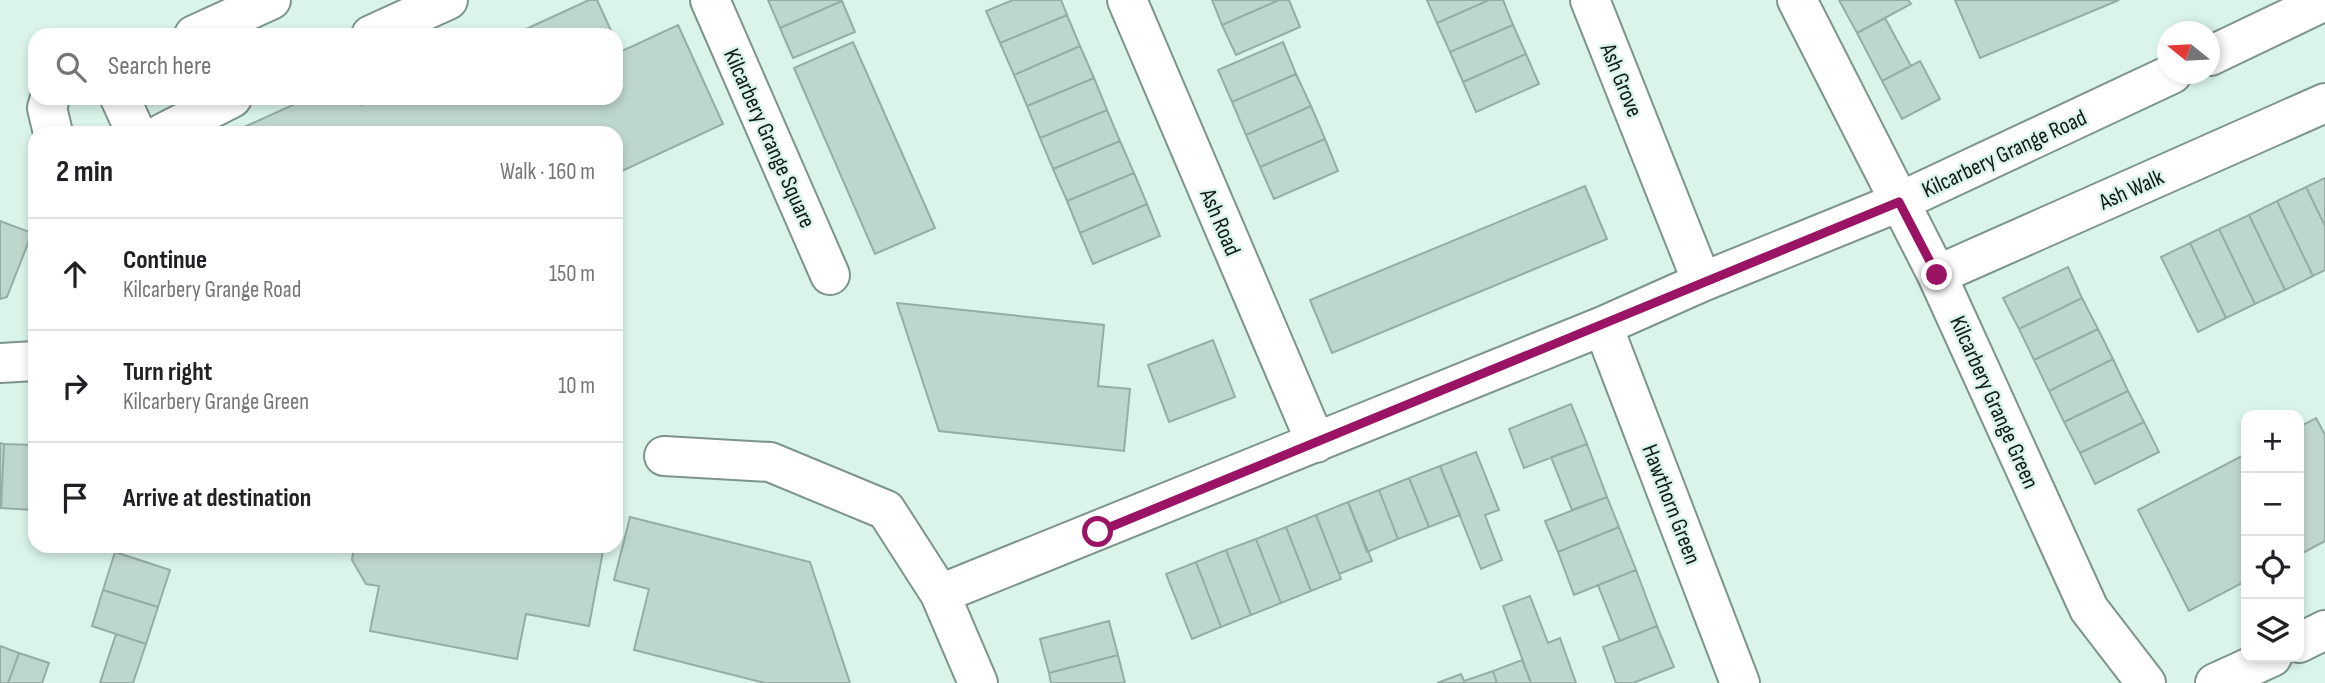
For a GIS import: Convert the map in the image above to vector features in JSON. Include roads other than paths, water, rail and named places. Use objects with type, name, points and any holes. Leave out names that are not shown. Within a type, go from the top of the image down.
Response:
[{"type":"street","points":[[209,28],[271,0]]},
{"type":"street","points":[[386,28],[448,0]]},
{"type":"street","name":"Kilcarbery Grange Square","points":[[710,0],[830,275]]},
{"type":"street","name":"Ash Road","points":[[1127,0],[1317,443]]},
{"type":"street","name":"Ash Grove","points":[[1590,0],[1702,282]]},
{"type":"street","name":"Kilcarbery Grange Green","points":[[1797,0],[1937,275],[2090,609],[2146,683]]},
{"type":"street","points":[[2220,51],[2325,1]]},
{"type":"street","name":"Kilcarbery Grange Road","points":[[940,594],[1604,326],[1702,282],[1899,202],[2157,81]]},
{"type":"street","name":"Ash Walk","points":[[1937,275],[2325,103]]},
{"type":"street","points":[[48,105],[51,126]]},
{"type":"street","points":[[123,105],[133,126]]},
{"type":"street","points":[[177,126],[218,105]]},
{"type":"street","name":"Hawthorn Green","points":[[1604,326],[1740,683]]},
{"type":"street","points":[[0,363],[28,361]]},
{"type":"street","points":[[664,456],[770,462],[886,510],[940,594],[978,683]]},
{"type":"street","points":[[2304,640],[2325,630]]},
{"type":"street","points":[[2215,683],[2261,662]]}]
